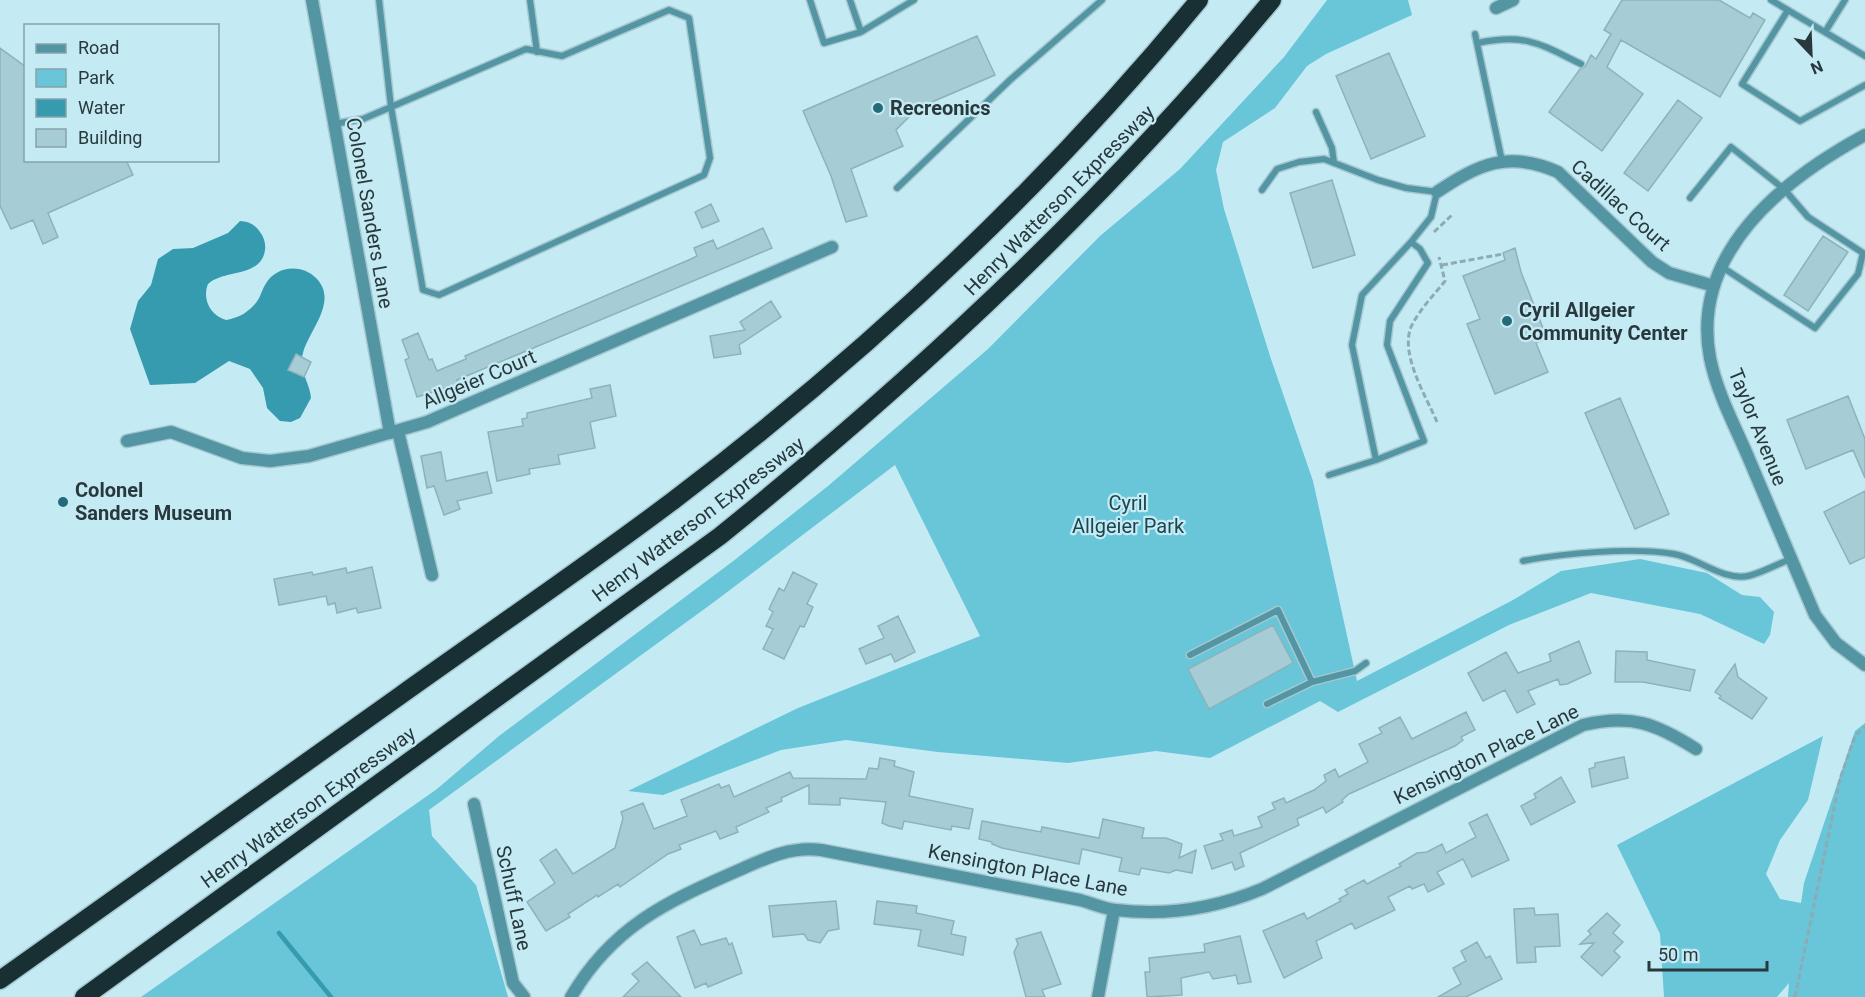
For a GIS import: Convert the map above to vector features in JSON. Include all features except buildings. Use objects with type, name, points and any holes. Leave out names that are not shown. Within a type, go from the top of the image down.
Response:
[{"type":"highway","name":"Henry Watterson Expressway","points":[[0,980],[598,556],[749,440],[817,384],[976,241],[1067,147],[1199,0]]},
{"type":"highway","name":"Henry Watterson Expressway","points":[[84,997],[720,536],[803,469],[955,336],[1107,187],[1181,108],[1272,0]]},
{"type":"street","name":"Colonel Sanders Lane","points":[[312,0],[394,432],[432,575]]},
{"type":"street","points":[[1496,8],[1513,0]]},
{"type":"street","name":"Taylor Avenue","points":[[1865,135],[1831,154],[1784,189],[1749,221],[1721,266],[1714,286],[1708,338],[1717,385],[1791,559],[1824,629],[1836,643],[1865,665]]},
{"type":"street","name":"Cadillac Court","points":[[1437,192],[1465,173],[1502,161],[1522,160],[1558,172],[1652,262],[1669,273],[1714,286]]},
{"type":"street","name":"Allgeier Court","points":[[127,441],[171,432],[230,455],[270,461],[309,456],[427,422],[832,247]]},
{"type":"street","name":"Kensington Place Lane","points":[[571,997],[598,957],[638,921],[660,906],[766,858],[800,849],[821,850],[1080,900],[1114,910],[1190,910],[1239,899],[1583,725],[1627,719],[1667,732],[1696,749]]},
{"type":"street","name":"Schuff Lane","points":[[474,804],[513,983],[524,997]]},
{"type":"street","points":[[1098,997],[1114,910]]},
{"type":"lane","points":[[334,124],[363,119],[391,107],[526,49],[562,56],[669,10],[689,18],[710,158],[704,175],[439,296],[423,290],[391,107],[379,0]]},
{"type":"lane","points":[[530,0],[537,51]]},
{"type":"lane","points":[[810,0],[825,43],[861,32],[915,0]]},
{"type":"lane","points":[[849,0],[861,32]]},
{"type":"lane","points":[[897,188],[1010,80],[1102,0]]},
{"type":"lane","points":[[1771,0],[1865,56]]},
{"type":"lane","points":[[1826,33],[1845,0]]},
{"type":"lane","points":[[1788,10],[1742,84],[1800,121],[1865,85]]},
{"type":"lane","points":[[1475,34],[1502,161]]},
{"type":"lane","points":[[1478,43],[1496,39],[1534,41],[1581,64]]},
{"type":"lane","points":[[1316,112],[1332,148],[1334,163]]},
{"type":"lane","points":[[1690,198],[1731,147],[1784,189],[1808,216],[1863,253],[1858,274],[1815,328],[1721,266]]},
{"type":"lane","points":[[1262,189],[1277,169],[1299,162],[1324,159],[1406,188],[1437,192],[1431,217],[1362,295],[1352,345],[1376,460]]},
{"type":"lane","points":[[1329,475],[1424,441],[1387,345],[1390,321],[1428,263],[1420,249],[1411,242]]},
{"type":"lane","points":[[1523,561],[1559,554],[1640,552],[1676,554],[1724,573],[1747,577],[1791,559]]},
{"type":"lane","points":[[1190,655],[1278,610],[1312,682]]},
{"type":"lane","points":[[1268,704],[1312,682],[1355,671],[1366,663]]},
{"type":"path","points":[[1428,238],[1452,215]]},
{"type":"path","points":[[1442,265],[1503,254]]},
{"type":"path","points":[[1437,422],[1410,358],[1409,345],[1410,330],[1444,281],[1438,256]]},
{"type":"path","points":[[1795,997],[1840,779],[1854,736],[1865,727]]},
{"type":"green space","name":"Cyril Allgeier Park","points":[[1327,0],[1408,0],[1412,15],[1326,54],[1307,66],[1275,108],[1223,142],[1216,170],[1224,209],[1271,359],[1313,481],[1357,681],[1513,600],[1561,571],[1640,559],[1707,573],[1742,595],[1760,597],[1774,612],[1770,635],[1764,644],[1700,614],[1591,593],[1509,625],[1338,712],[1320,701],[1210,758],[1156,751],[1068,763],[938,752],[846,740],[781,750],[663,795],[628,791],[798,708],[980,636],[895,465],[714,602],[429,810],[432,836],[476,885],[508,997],[141,997],[437,789],[499,736],[732,562],[828,486],[988,349],[1100,236],[1180,169],[1284,57]]},
{"type":"green space","points":[[1865,723],[1865,997],[1788,997],[1789,983],[1777,997],[1664,997],[1660,934],[1617,845],[1823,736],[1808,800],[1780,840],[1766,874],[1780,899],[1801,903],[1804,883],[1855,731]]},
{"type":"water","points":[[240,221],[252,224],[258,230],[263,236],[265,250],[257,265],[215,279],[208,284],[207,301],[220,318],[226,320],[245,313],[256,303],[269,279],[282,270],[296,269],[310,273],[322,287],[325,296],[324,306],[306,344],[302,359],[311,398],[300,418],[291,422],[280,421],[267,408],[263,388],[250,369],[229,361],[195,383],[150,385],[130,329],[138,301],[151,285],[158,259],[173,249],[193,248],[228,233]]},
{"type":"waterway","points":[[279,933],[331,997]]},
{"type":"place","name":"Recreonics","points":[[878,108]]},
{"type":"place","name":"Cyril Allgeier Community Center","points":[[1507,321]]},
{"type":"place","name":"Colonel Sanders Museum","points":[[63,502]]}]
